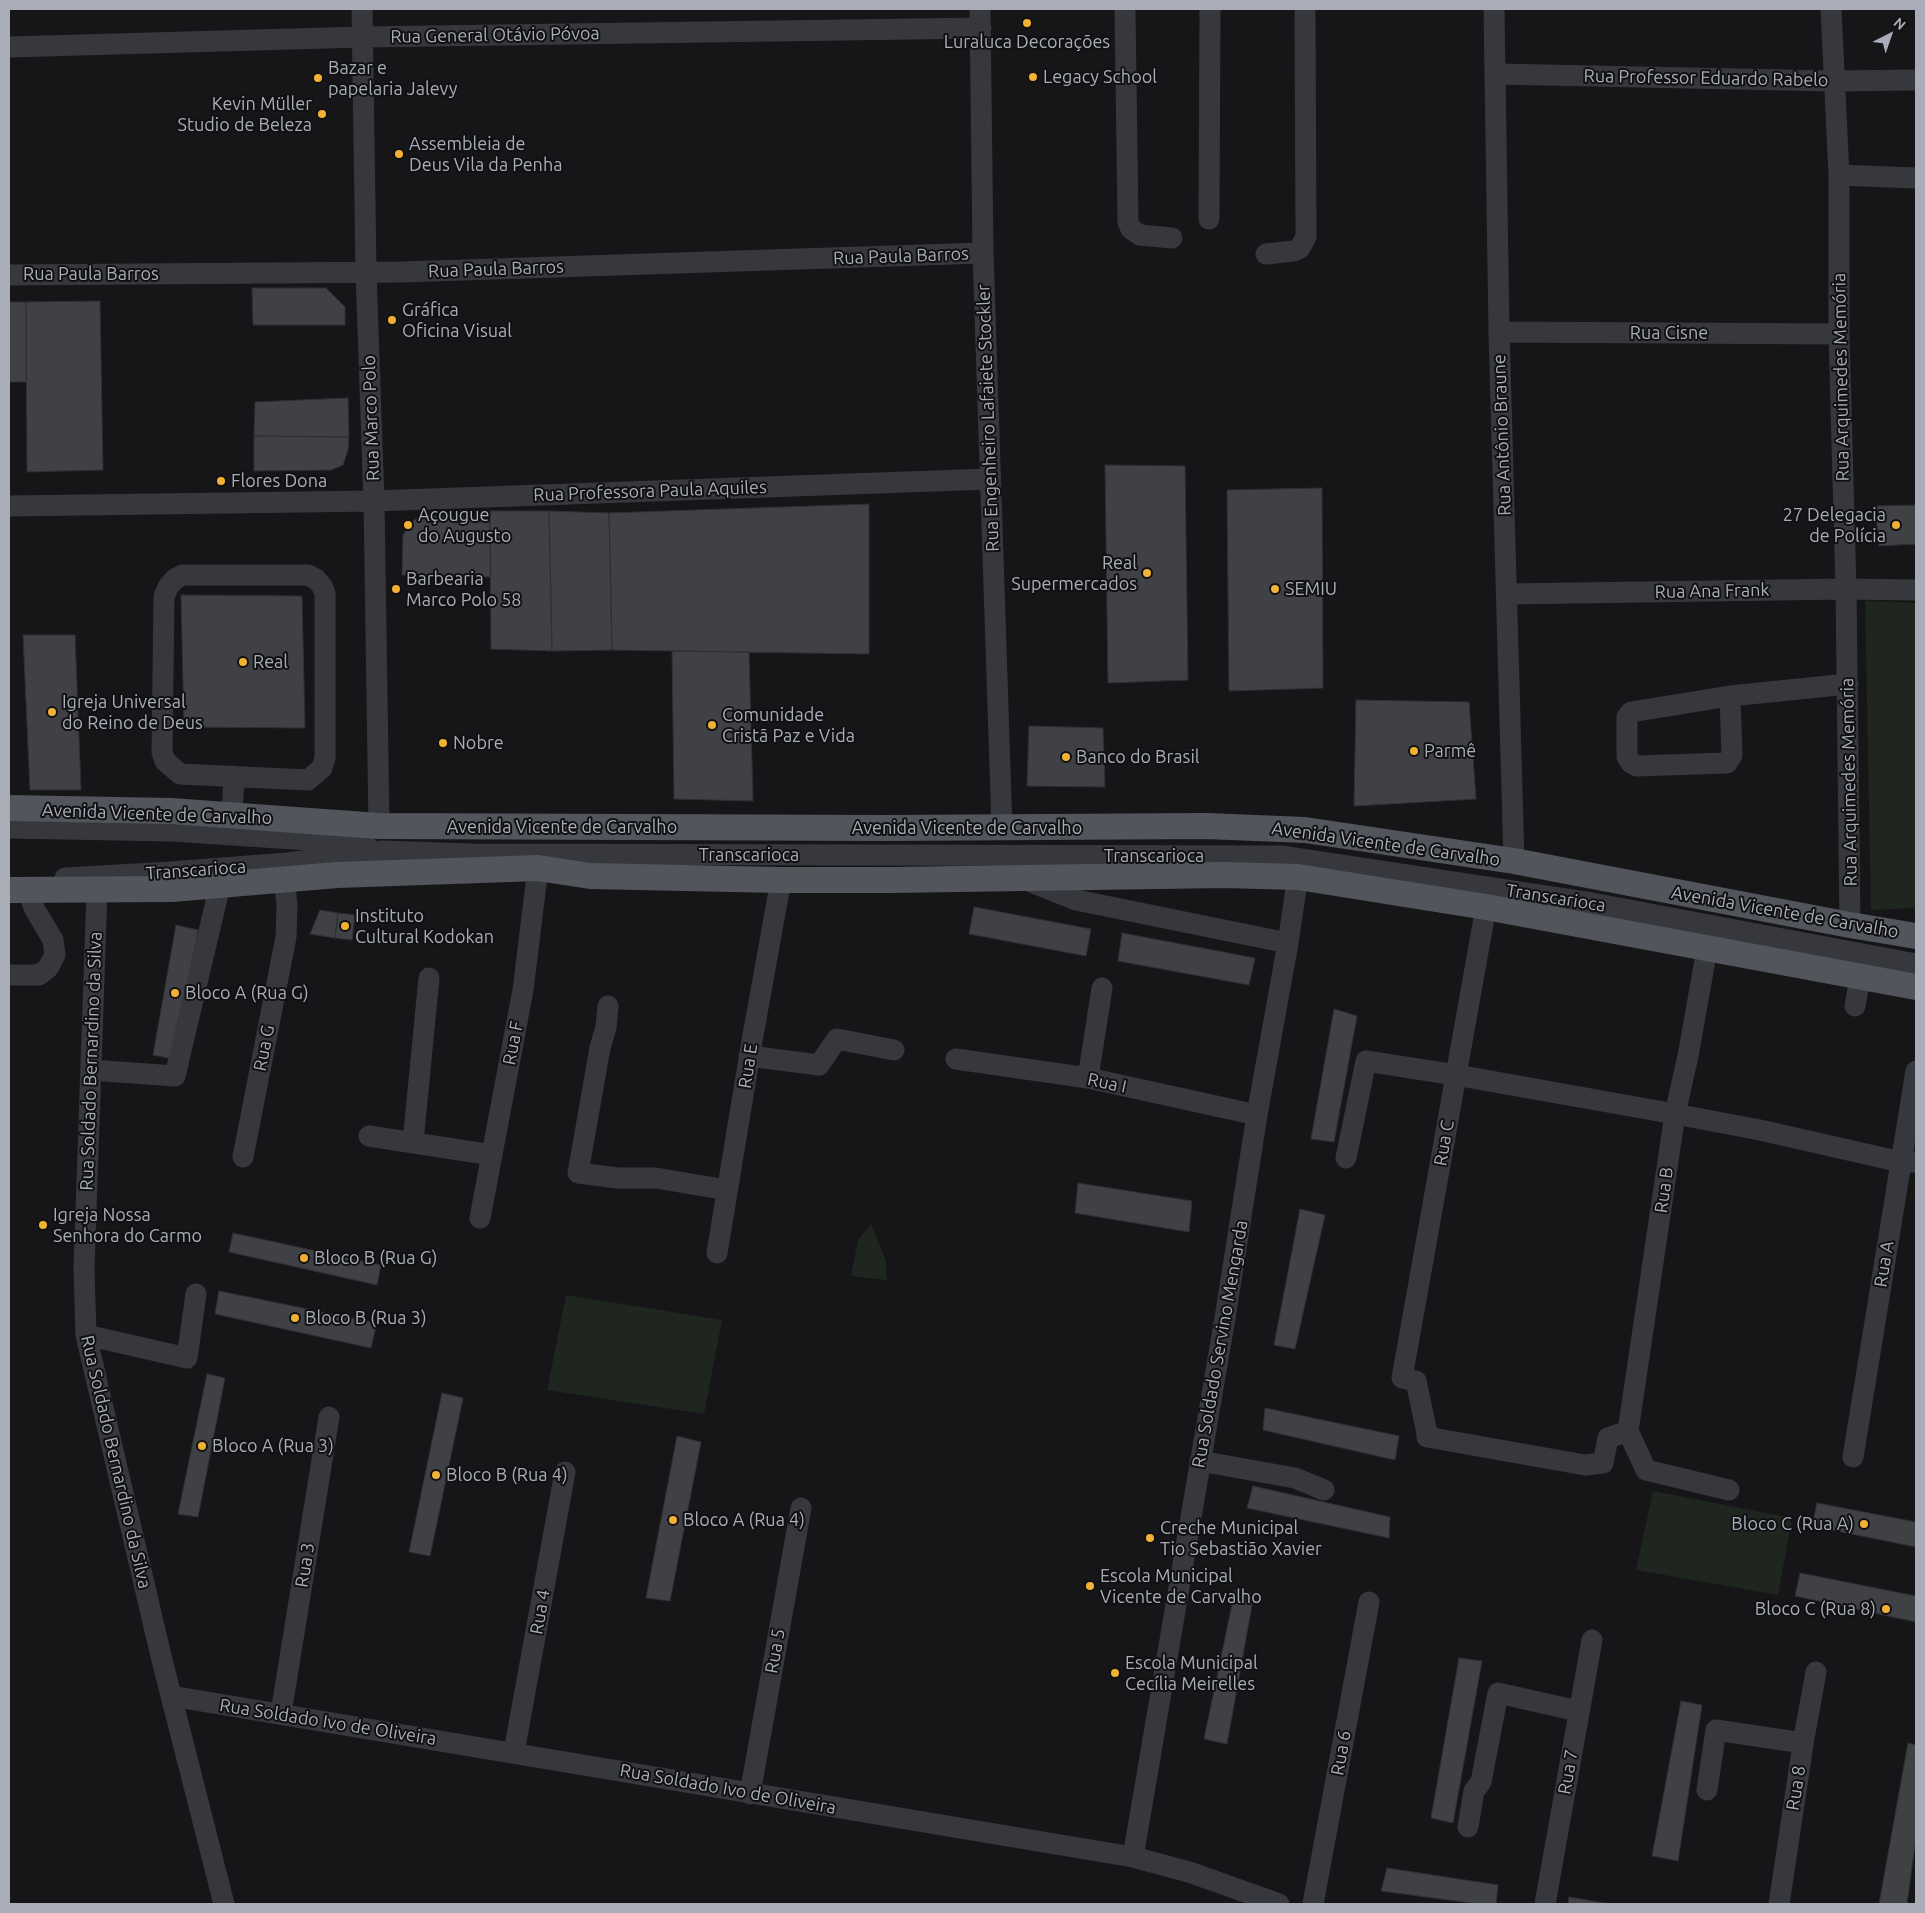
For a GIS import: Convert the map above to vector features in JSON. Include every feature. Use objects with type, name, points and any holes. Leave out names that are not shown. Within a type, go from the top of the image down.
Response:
[{"type":"main road","name":"Avenida Vicente de Carvalho","points":[[9,808],[171,811],[232,815],[381,838],[532,828],[1206,826],[1305,830],[1514,861],[1916,936]]},
{"type":"main road","points":[[15,886],[97,890],[172,889],[337,875],[538,868],[590,876],[781,880],[1224,875],[1299,868],[1707,950],[1916,987]]},
{"type":"street","name":"Rua Marco Polo","points":[[362,9],[366,272],[374,501],[381,838]]},
{"type":"street","points":[[1125,9],[1128,222],[1131,229],[1140,235],[1172,238]]},
{"type":"street","points":[[1209,219],[1210,9]]},
{"type":"street","points":[[1266,254],[1294,251],[1300,248],[1306,237],[1305,9]]},
{"type":"street","name":"Rua Antônio Braune","points":[[1494,9],[1499,332],[1514,861]]},
{"type":"street","name":"Rua Arquimedes Memória","points":[[1831,9],[1839,175],[1839,334],[1848,684],[1850,925]]},
{"type":"street","name":"Rua General Otávio Póvoa","points":[[9,47],[980,19]]},
{"type":"street","name":"Rua Engenheiro Lafaiete Stockler","points":[[980,19],[983,253],[1002,828]]},
{"type":"street","name":"Rua Professor Eduardo Rabelo","points":[[1496,74],[1834,81],[1916,80]]},
{"type":"street","points":[[1839,175],[1916,178]]},
{"type":"street","name":"Rua Paula Barros","points":[[9,275],[366,272],[983,253]]},
{"type":"street","name":"Rua Cisne","points":[[1499,332],[1839,334]]},
{"type":"street","name":"Rua Professora Paula Aquiles","points":[[9,506],[374,501],[990,479]]},
{"type":"street","points":[[183,575],[308,575],[316,579],[325,593],[325,758],[322,768],[308,780],[234,776],[180,774],[164,761],[162,752],[164,597],[168,587],[175,579],[183,575]]},
{"type":"street","name":"Rua Ana Frank","points":[[1507,594],[1846,589],[1916,590]]},
{"type":"street","points":[[1730,696],[1732,755],[1727,763],[1637,766],[1631,763],[1627,757],[1627,717],[1631,712],[1730,696],[1848,684]]},
{"type":"street","points":[[232,815],[234,776]]},
{"type":"street","name":"Transcarioca","points":[[9,828],[172,831],[339,842],[381,838],[471,854],[1262,856],[1299,868],[1592,903],[1916,964]]},
{"type":"street","name":"Rua Soldado Servino Mengarda","points":[[1133,1857],[1257,1115],[1288,943],[1305,830]]},
{"type":"street","name":"Transcarioca","points":[[15,886],[44,879],[190,871],[287,863],[381,838]]},
{"type":"street","name":"Rua F","points":[[480,1218],[522,990],[538,868]]},
{"type":"street","points":[[1022,878],[1076,900],[1288,943]]},
{"type":"street","name":"Rua G","points":[[243,1157],[286,937],[288,904],[284,880]]},
{"type":"street","name":"Rua E","points":[[717,1253],[749,1056],[781,880]]},
{"type":"street","points":[[101,1071],[176,1076],[220,885]]},
{"type":"street","points":[[9,975],[39,975],[48,968],[55,955],[54,940],[34,908],[15,886]]},
{"type":"street","name":"Rua Soldado Bernardino da Silva","points":[[97,890],[101,1071],[84,1269],[86,1335],[171,1696],[224,1904]]},
{"type":"street","name":"Rua C","points":[[1486,907],[1402,1378],[1416,1380],[1427,1434],[1426,1437],[1585,1465],[1603,1463],[1608,1438],[1628,1431]]},
{"type":"street","name":"Rua B","points":[[1628,1431],[1676,1114],[1707,950]]},
{"type":"street","points":[[1854,1006],[1860,977]]},
{"type":"street","points":[[413,1142],[428,978]]},
{"type":"street","points":[[1088,1078],[1102,988]]},
{"type":"street","points":[[608,1006],[606,1027],[600,1048],[578,1173],[618,1178],[656,1178],[727,1190]]},
{"type":"street","points":[[749,1056],[819,1065],[837,1039],[894,1050]]},
{"type":"street","name":"Rua I","points":[[956,1059],[1088,1078],[1257,1115]]},
{"type":"street","points":[[1346,1158],[1366,1061],[1676,1114],[1909,1162]]},
{"type":"street","name":"Rua A","points":[[1853,1457],[1909,1162],[1916,1071]]},
{"type":"street","points":[[369,1136],[492,1155]]},
{"type":"street","points":[[86,1335],[187,1358],[196,1294]]},
{"type":"street","name":"Rua 3","points":[[281,1713],[329,1417]]},
{"type":"street","points":[[1628,1431],[1646,1470],[1729,1490]]},
{"type":"street","points":[[1200,1461],[1295,1478],[1324,1490]]},
{"type":"street","name":"Rua 4","points":[[514,1752],[565,1472]]},
{"type":"street","name":"Rua 5","points":[[750,1794],[801,1508]]},
{"type":"street","name":"Rua 6","points":[[1313,1904],[1369,1602]]},
{"type":"street","name":"Rua 7","points":[[1545,1904],[1592,1640]]},
{"type":"street","name":"Rua 8","points":[[1779,1904],[1803,1742],[1816,1672]]},
{"type":"street","points":[[1468,1827],[1474,1791],[1481,1782],[1498,1693],[1578,1712]]},
{"type":"street","name":"Rua Soldado Ivo de Oliveira","points":[[171,1696],[1133,1857],[1189,1872],[1279,1904]]},
{"type":"street","points":[[1706,1790],[1716,1730],[1803,1742]]},
{"type":"shaded area","points":[[1865,601],[1916,603],[1916,908],[1871,910]]},
{"type":"shaded area","points":[[871,1224],[886,1261],[887,1280],[851,1276],[858,1240]]},
{"type":"shaded area","points":[[566,1295],[722,1320],[704,1414],[547,1390]]},
{"type":"shaded area","points":[[1653,1491],[1792,1518],[1778,1595],[1636,1570]]},
{"type":"building","points":[[252,288],[326,288],[345,307],[345,325],[253,325]]},
{"type":"building","points":[[100,301],[103,470],[27,472],[26,302]]},
{"type":"building","points":[[9,302],[26,302],[26,382],[9,382]]},
{"type":"building","points":[[348,398],[349,437],[254,436],[255,402]]},
{"type":"building","points":[[254,436],[349,437],[348,450],[343,465],[331,470],[254,471]]},
{"type":"building","name":"Real Supermercados","points":[[1105,465],[1185,466],[1188,680],[1108,683]]},
{"type":"building","name":"SEMIU","points":[[1322,488],[1323,688],[1229,691],[1227,490]]},
{"type":"building","points":[[869,504],[869,654],[612,650],[609,513]]},
{"type":"building","name":"27 Delegacia de Polícia","points":[[1916,505],[1916,544],[1879,546],[1875,506]]},
{"type":"building","points":[[490,511],[549,511],[552,651],[491,649]]},
{"type":"building","points":[[549,511],[609,513],[612,650],[552,651]]},
{"type":"building","points":[[422,516],[489,517],[491,577],[402,575],[403,535],[414,520]]},
{"type":"building","name":"Real","points":[[181,595],[302,596],[305,728],[184,727]]},
{"type":"building","name":"Igreja Universal do Reino de Deus","points":[[23,635],[75,635],[81,790],[30,790]]},
{"type":"building","name":"Comunidade Cristã Paz e Vida","points":[[672,651],[749,652],[753,801],[674,799]]},
{"type":"building","name":"Parmê","points":[[1356,700],[1469,702],[1476,799],[1354,806]]},
{"type":"building","name":"Banco do Brasil","points":[[1029,726],[1103,728],[1105,787],[1027,786]]},
{"type":"building","points":[[974,907],[1091,929],[1086,956],[969,934]]},
{"type":"building","points":[[320,910],[338,913],[335,938],[310,934]]},
{"type":"building","name":"Instituto Cultural Kodokan","points":[[338,913],[355,915],[352,940],[335,938]]},
{"type":"building","name":"Bloco A (Rua G)","points":[[176,925],[198,930],[174,1059],[153,1055]]},
{"type":"building","points":[[1122,933],[1255,958],[1249,985],[1118,961]]},
{"type":"building","points":[[1334,1009],[1357,1016],[1334,1142],[1311,1139]]},
{"type":"building","points":[[1078,1183],[1192,1201],[1189,1232],[1075,1213]]},
{"type":"building","points":[[1300,1209],[1325,1215],[1295,1349],[1274,1345]]},
{"type":"building","name":"Bloco B (Rua G)","points":[[233,1233],[381,1265],[377,1285],[229,1252]]},
{"type":"building","name":"Bloco B (Rua 3)","points":[[219,1291],[377,1323],[371,1348],[215,1314]]},
{"type":"building","name":"Bloco A (Rua 3)","points":[[207,1374],[225,1378],[198,1517],[178,1514]]},
{"type":"building","name":"Bloco B (Rua 4)","points":[[442,1393],[463,1398],[430,1556],[409,1552]]},
{"type":"building","points":[[1265,1408],[1399,1436],[1395,1460],[1263,1430]]},
{"type":"building","name":"Bloco A (Rua 4)","points":[[677,1436],[701,1442],[670,1601],[646,1598]]},
{"type":"building","points":[[1253,1486],[1390,1517],[1389,1538],[1247,1508]]},
{"type":"building","name":"Bloco C (Rua A)","points":[[1817,1503],[1916,1522],[1916,1547],[1812,1526]]},
{"type":"building","name":"Bloco C (Rua 8)","points":[[1800,1573],[1916,1596],[1916,1622],[1795,1596]]},
{"type":"building","points":[[1235,1590],[1254,1594],[1227,1744],[1204,1739]]},
{"type":"building","points":[[1459,1658],[1482,1661],[1453,1823],[1431,1818]]},
{"type":"building","points":[[1681,1701],[1702,1705],[1678,1861],[1652,1856]]},
{"type":"building","points":[[1908,1743],[1916,1745],[1916,1837],[1907,1904],[1879,1904]]},
{"type":"building","points":[[1387,1868],[1498,1885],[1496,1904],[1479,1904],[1381,1891]]},
{"type":"building","points":[[1569,1897],[1610,1904],[1568,1904]]},
{"type":"place","name":"Luraluca Decorações","points":[[1027,23]]},
{"type":"place","name":"Legacy School","points":[[1033,77]]},
{"type":"place","name":"Bazar e papelaria Jalevy","points":[[318,78]]},
{"type":"place","name":"Kevin Müller Studio de Beleza","points":[[322,114]]},
{"type":"place","name":"Assembleia de Deus Vila da Penha","points":[[399,154]]},
{"type":"place","name":"Gráfica Oficina Visual","points":[[392,320]]},
{"type":"place","name":"Flores Dona","points":[[221,481]]},
{"type":"place","name":"Açougue do Augusto","points":[[408,525]]},
{"type":"place","name":"27 Delegacia de Polícia","points":[[1896,525]]},
{"type":"place","name":"Real Supermercados","points":[[1147,573]]},
{"type":"place","name":"Barbearia Marco Polo 58","points":[[396,589]]},
{"type":"place","name":"SEMIU","points":[[1275,589]]},
{"type":"place","name":"Real","points":[[243,662]]},
{"type":"place","name":"Igreja Universal do Reino de Deus","points":[[52,712]]},
{"type":"place","name":"Comunidade Cristã Paz e Vida","points":[[712,725]]},
{"type":"place","name":"Nobre","points":[[443,743]]},
{"type":"place","name":"Parmê","points":[[1414,751]]},
{"type":"place","name":"Banco do Brasil","points":[[1066,757]]},
{"type":"place","name":"Instituto Cultural Kodokan","points":[[345,926]]},
{"type":"place","name":"Bloco A (Rua G)","points":[[175,993]]},
{"type":"place","name":"Igreja Nossa Senhora do Carmo","points":[[43,1225]]},
{"type":"place","name":"Bloco B (Rua G)","points":[[304,1258]]},
{"type":"place","name":"Bloco B (Rua 3)","points":[[295,1318]]},
{"type":"place","name":"Bloco A (Rua 3)","points":[[202,1446]]},
{"type":"place","name":"Bloco B (Rua 4)","points":[[436,1475]]},
{"type":"place","name":"Bloco A (Rua 4)","points":[[673,1520]]},
{"type":"place","name":"Bloco C (Rua A)","points":[[1864,1524]]},
{"type":"place","name":"Creche Municipal Tio Sebastião Xavier","points":[[1150,1538]]},
{"type":"place","name":"Escola Municipal Vicente de Carvalho","points":[[1090,1586]]},
{"type":"place","name":"Bloco C (Rua 8)","points":[[1886,1609]]},
{"type":"place","name":"Escola Municipal Cecília Meirelles","points":[[1115,1673]]}]
